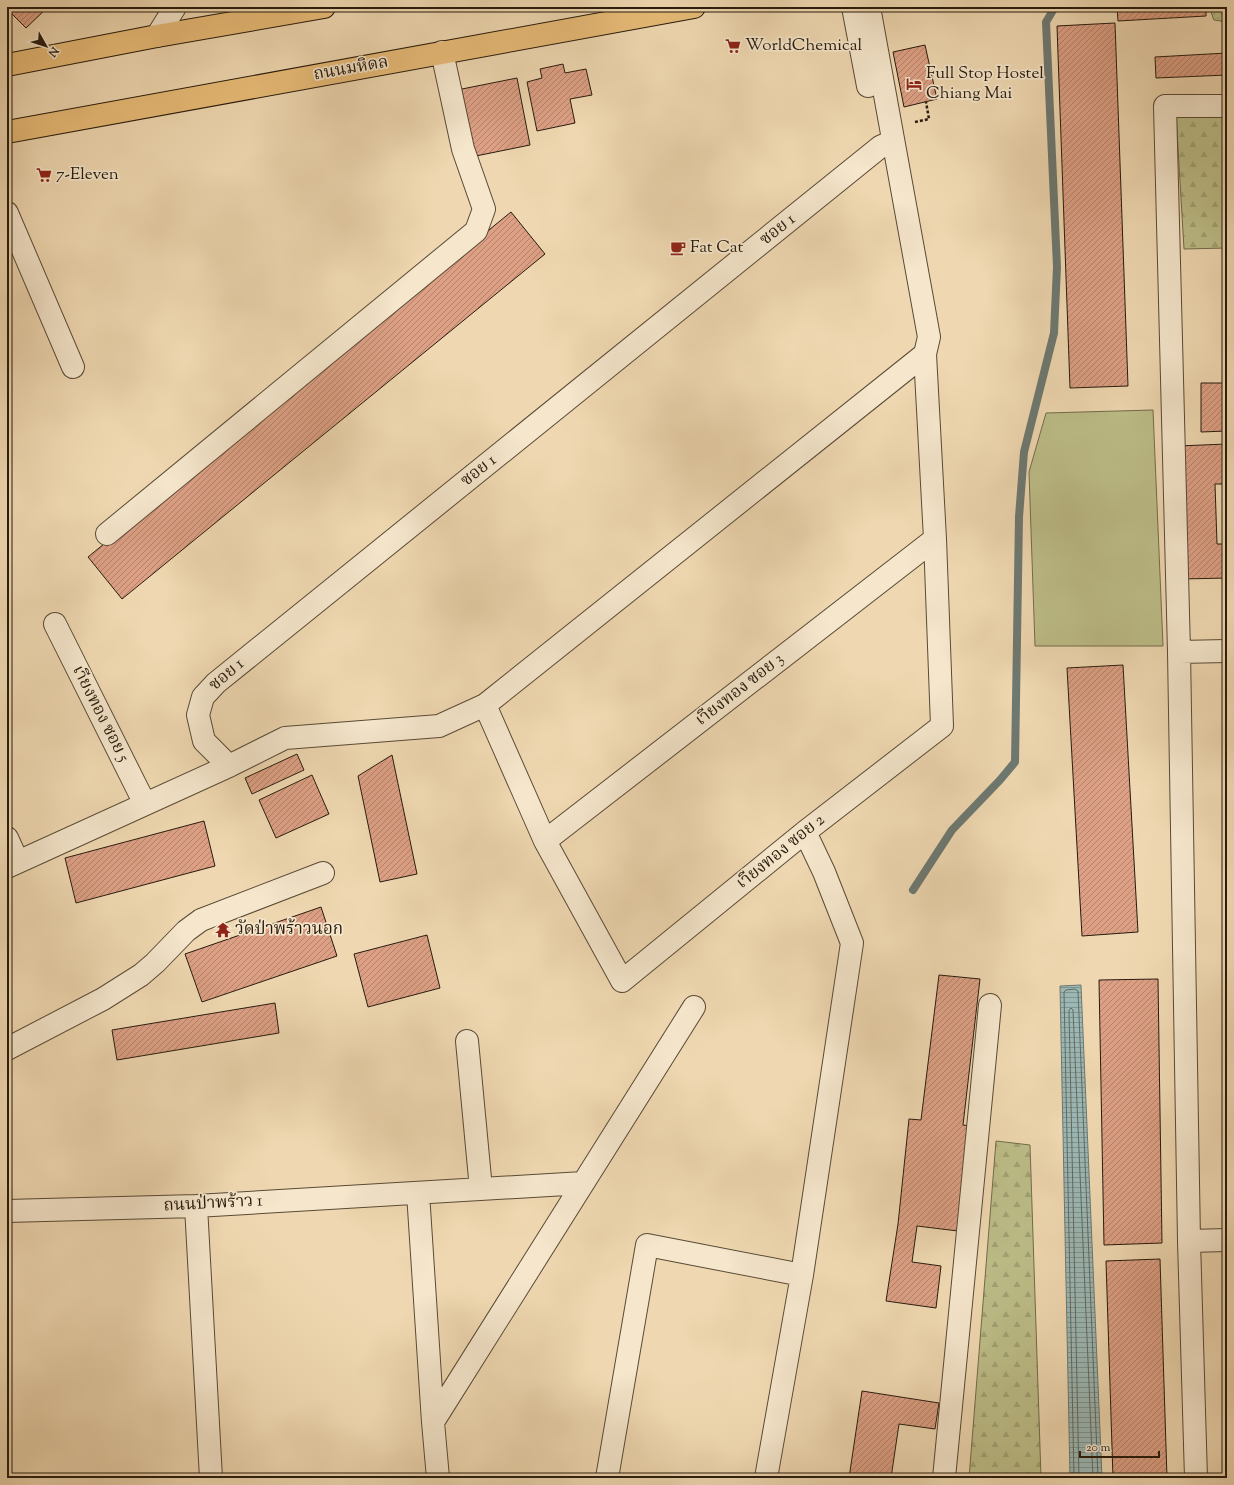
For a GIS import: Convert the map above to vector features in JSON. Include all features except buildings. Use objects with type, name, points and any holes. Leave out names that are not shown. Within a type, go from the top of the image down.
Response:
[{"type":"main road","points":[[7,65],[157,36],[324,7]]},
{"type":"main road","name":"ถนนมหิดล","points":[[7,132],[694,7]]},
{"type":"street","points":[[157,36],[174,7]]},
{"type":"street","points":[[853,7],[886,144]]},
{"type":"street","points":[[869,7],[886,144],[917,342],[925,354],[935,539]]},
{"type":"street","points":[[107,534],[476,231],[484,209],[463,148],[442,52]]},
{"type":"street","points":[[1196,1478],[1189,1241],[1179,652],[1165,106],[1227,106]]},
{"type":"street","name":"ซอย 1","points":[[229,766],[204,741],[198,715],[203,697],[216,683],[886,144]]},
{"type":"street","points":[[7,213],[73,367]]},
{"type":"street","points":[[7,838],[13,864],[229,766],[285,738],[439,726],[485,705],[925,354]]},
{"type":"street","name":"เาียงทอง ซอย 2","points":[[544,841],[622,981],[805,832],[942,726],[935,539]]},
{"type":"street","name":"เาียงทอง ซอย 3","points":[[544,841],[935,539]]},
{"type":"street","name":"เาียงทอง ซอย 5","points":[[55,624],[145,804]]},
{"type":"street","points":[[1179,652],[1227,651]]},
{"type":"street","points":[[485,705],[544,841]]},
{"type":"street","points":[[766,1478],[802,1275],[852,943],[824,872],[805,832]]},
{"type":"street","points":[[9,1041],[103,999],[141,976],[186,931],[201,920],[323,873]]},
{"type":"street","points":[[944,1478],[990,1004]]},
{"type":"street","points":[[433,1422],[694,1007]]},
{"type":"street","points":[[467,1041],[481,1189]]},
{"type":"street","name":"ถนนป่าพร้าว 1","points":[[7,1211],[196,1206],[583,1183]]},
{"type":"street","points":[[418,1193],[438,1478]]},
{"type":"street","points":[[196,1206],[211,1478]]},
{"type":"street","points":[[1189,1241],[1227,1240]]},
{"type":"street","points":[[607,1478],[647,1245],[802,1275]]},
{"type":"green space","points":[[1209,7],[1227,7],[1227,22],[1214,20]]},
{"type":"green space","points":[[1176,114],[1227,114],[1227,248],[1184,249]]},
{"type":"green space","points":[[1153,410],[1163,646],[1035,646],[1029,472],[1046,413]]},
{"type":"green space","points":[[996,1141],[1030,1145],[1041,1478],[969,1478]]},
{"type":"water","points":[[1081,985],[1102,1478],[1070,1478],[1060,986]]},
{"type":"waterway","points":[[913,890],[952,830],[1000,780],[1015,762],[1019,517],[1024,452],[1054,333],[1057,267],[1046,22],[1055,7]]},
{"type":"place","name":"WorldChemical","points":[[733,46]]},
{"type":"place","name":"Full Stop Hostel Chiang Mai","points":[[914,84]]},
{"type":"place","name":"7-Eleven","points":[[44,175]]},
{"type":"place","name":"Fat Cat","points":[[678,248]]},
{"type":"place","name":"วัดป่าพร้าวนอก","points":[[223,930]]}]
